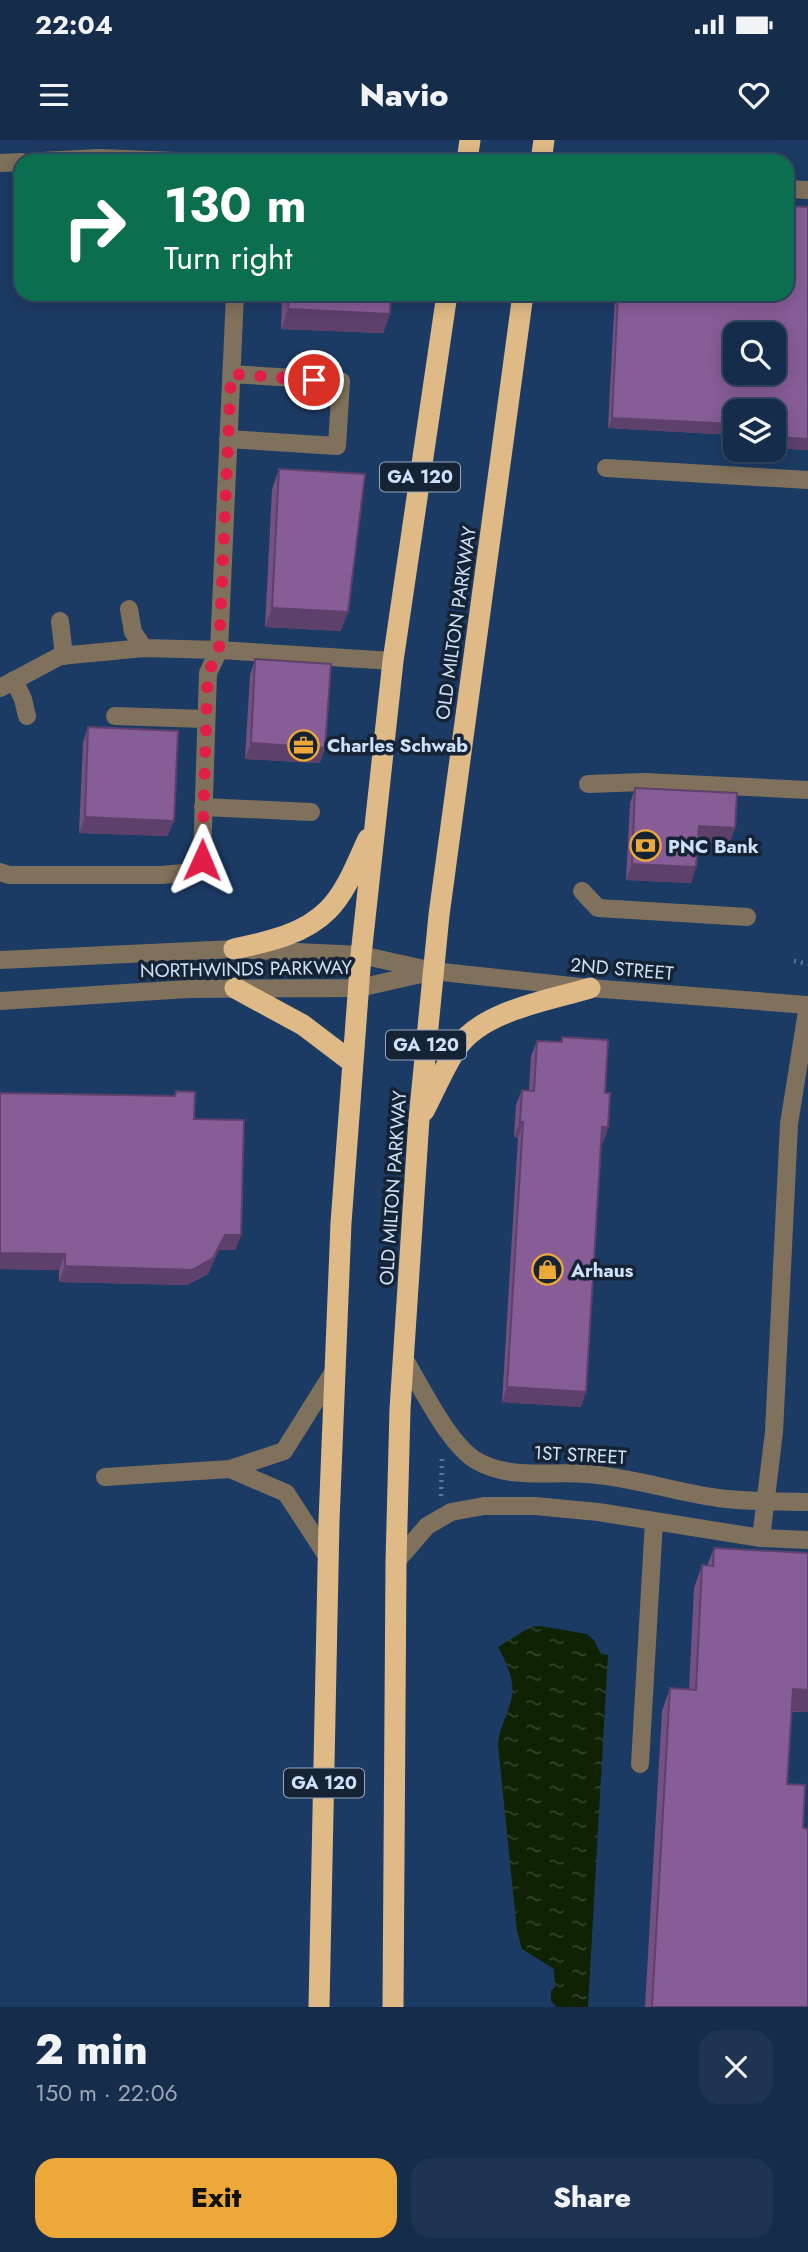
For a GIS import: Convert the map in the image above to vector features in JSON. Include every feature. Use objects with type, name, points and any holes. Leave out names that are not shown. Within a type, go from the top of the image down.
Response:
[{"type":"highway","name":"GA 120","points":[[319,2007],[329,1559],[341,1223],[361,954],[393,661],[446,301]]},
{"type":"highway","name":"OLD MILTON PARKWAY","points":[[393,2007],[396,1562],[404,1358],[419,1119],[442,888],[522,301]]},
{"type":"highway","points":[[234,949],[275,940],[304,928],[328,910],[346,884],[375,825]]},
{"type":"highway","points":[[235,988],[303,1025],[354,1063]]},
{"type":"highway","points":[[419,1119],[458,1047],[480,1025],[503,1015],[590,988]]},
{"type":"street","points":[[75,154],[99,149],[131,154]]},
{"type":"street","points":[[0,872],[9,875],[161,876],[194,872],[202,860],[205,719],[208,673],[219,650],[235,301]]},
{"type":"street","points":[[228,439],[337,446],[341,381],[231,374]]},
{"type":"street","points":[[606,468],[808,480]]},
{"type":"street","points":[[129,610],[133,632],[144,648]]},
{"type":"street","points":[[60,621],[64,656]]},
{"type":"street","points":[[27,716],[23,699],[4,686],[64,656],[144,648],[393,661]]},
{"type":"street","points":[[116,716],[205,719]]},
{"type":"street","points":[[588,784],[645,782],[808,790]]},
{"type":"street","points":[[202,807],[311,812]]},
{"type":"street","points":[[582,891],[598,908],[747,917]]},
{"type":"street","name":"NORTHWINDS PARKWAY","points":[[0,960],[234,949],[361,954],[433,971]]},
{"type":"street","name":"NORTHWINDS PARKWAY","points":[[0,1001],[235,988],[359,988],[433,971]]},
{"type":"street","name":"2ND STREET","points":[[433,971],[590,988],[808,1005]]},
{"type":"street","points":[[761,1538],[774,1432],[789,1124],[808,1005]]},
{"type":"street","name":"1ST STREET","points":[[404,1358],[452,1438],[474,1460],[491,1468],[514,1473],[587,1474],[636,1480],[717,1498],[808,1503]]},
{"type":"street","points":[[105,1477],[230,1469],[284,1451],[336,1368]]},
{"type":"street","points":[[230,1469],[286,1493],[329,1559]]},
{"type":"street","points":[[396,1562],[427,1526],[451,1512],[468,1508],[534,1506],[761,1538],[808,1540]]},
{"type":"street","points":[[640,1764],[654,1521]]},
{"type":"path","points":[[794,961],[808,964]]},
{"type":"path","points":[[441,1497],[443,1453]]},
{"type":"water","points":[[540,1626],[587,1634],[594,1640],[601,1654],[608,1655],[588,2007],[557,2007],[551,2001],[551,1991],[555,1987],[554,1969],[522,1949],[517,1931],[498,1745],[513,1690],[509,1670],[498,1647],[530,1627]]},
{"type":"building","points":[[794,206],[808,207],[808,439],[786,438],[786,399],[723,399],[723,423],[612,418],[618,301],[794,301]]},
{"type":"building","points":[[289,301],[391,301],[390,314],[288,309]]},
{"type":"building","points":[[279,469],[365,474],[348,612],[272,608]]},
{"type":"building","points":[[255,659],[331,664],[325,748],[251,743]]},
{"type":"building","points":[[88,727],[178,731],[174,821],[85,817]]},
{"type":"building","points":[[635,788],[737,793],[735,828],[699,826],[696,867],[632,864]]},
{"type":"building","points":[[562,1037],[608,1040],[605,1093],[610,1093],[608,1127],[602,1127],[586,1392],[507,1387],[523,1122],[520,1122],[522,1090],[534,1091],[537,1041],[562,1042]]},
{"type":"building","points":[[176,1091],[195,1092],[194,1119],[244,1120],[241,1235],[225,1235],[213,1258],[192,1270],[65,1266],[65,1254],[0,1253],[0,1093],[175,1096]]},
{"type":"building","points":[[714,1548],[808,1553],[808,1690],[793,1689],[787,1784],[805,1785],[803,1828],[808,1829],[808,2007],[652,2007],[670,1688],[696,1690],[702,1565],[713,1566]]},
{"type":"place","name":"Charles Schwab","points":[[304,745]]},
{"type":"place","name":"PNC Bank","points":[[645,846]]},
{"type":"place","name":"Arhaus","points":[[548,1270]]},
{"type":"route","points":[[202,860],[208,673],[219,650],[231,374],[314,380]]}]
